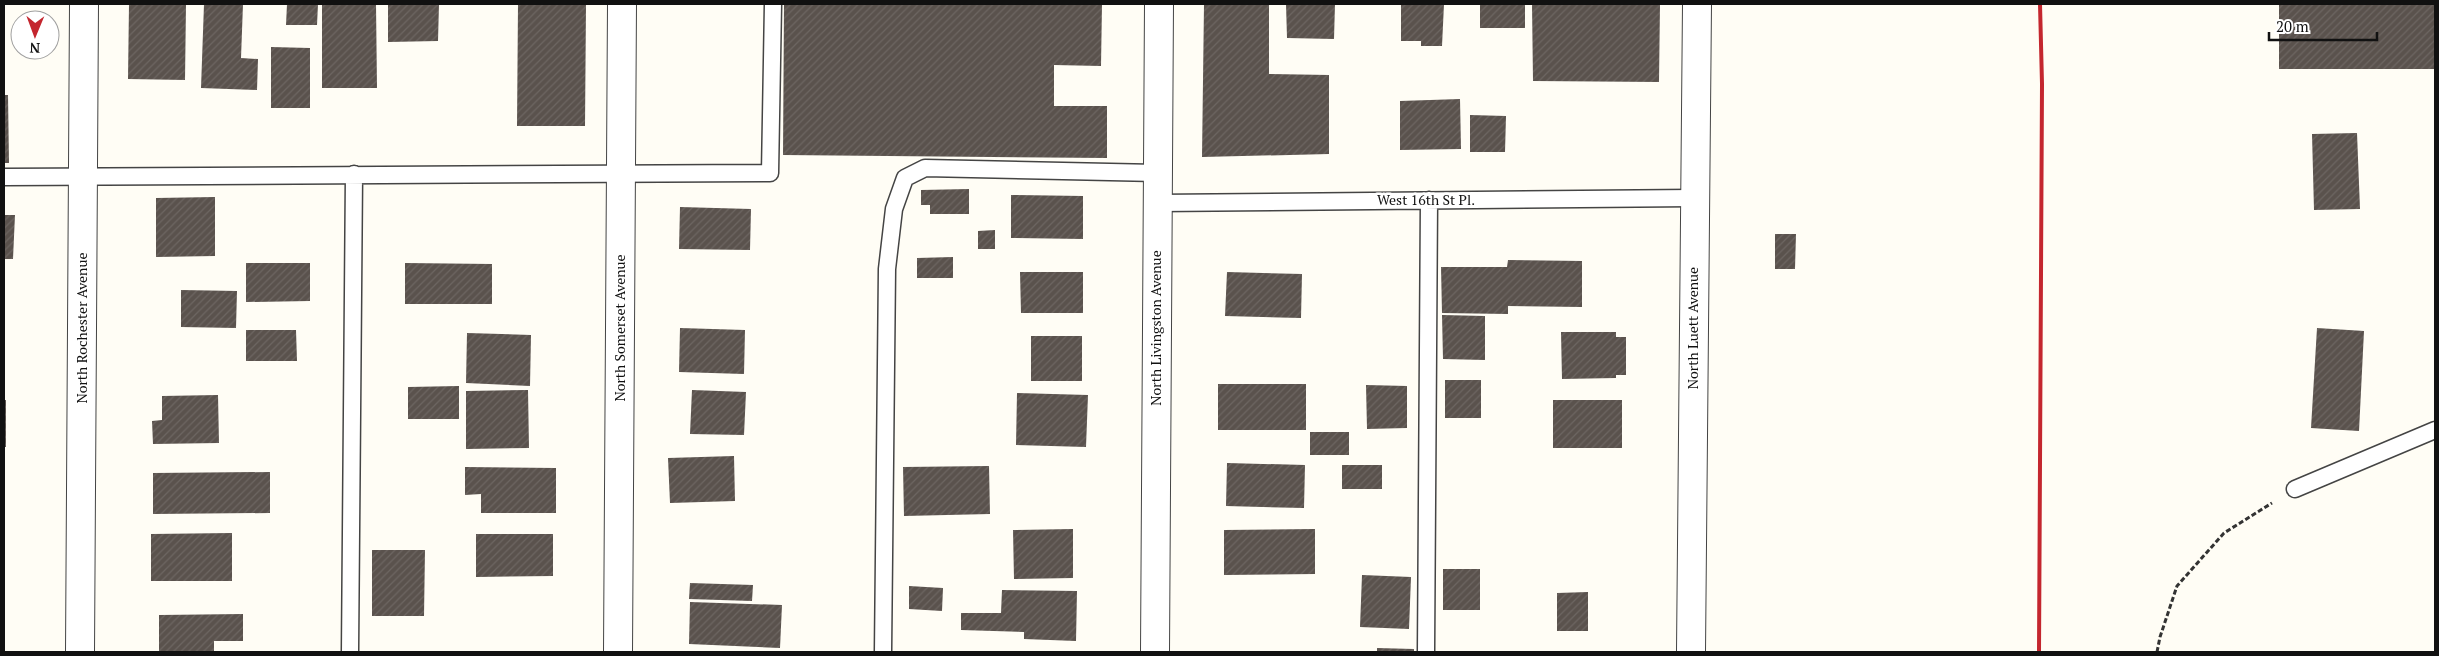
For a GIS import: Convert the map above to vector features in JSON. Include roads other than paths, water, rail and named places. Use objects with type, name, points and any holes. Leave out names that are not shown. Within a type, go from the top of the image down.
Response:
[{"type":"street","name":"North Rochester Avenue","points":[[80,652],[84,4]]},
{"type":"street","name":"North Somerset Avenue","points":[[618,652],[622,4]]},
{"type":"street","name":"North Livingston Avenue","points":[[1154,652],[1159,4]]},
{"type":"street","name":"North Luett Avenue","points":[[1692,652],[1694,198],[1698,4]]},
{"type":"lane","points":[[4,177],[621,172],[770,173],[773,4]]},
{"type":"lane","points":[[883,652],[888,269],[894,209],[905,178],[925,168],[1157,173]]},
{"type":"lane","points":[[350,652],[354,174]]},
{"type":"lane","name":"West 16th St Pl.","points":[[1157,203],[1694,198]]},
{"type":"lane","points":[[1426,652],[1429,200]]},
{"type":"lane","points":[[2295,489],[2435,430]]},
{"type":"railway","points":[[2039,652],[2042,84],[2040,4]]}]
